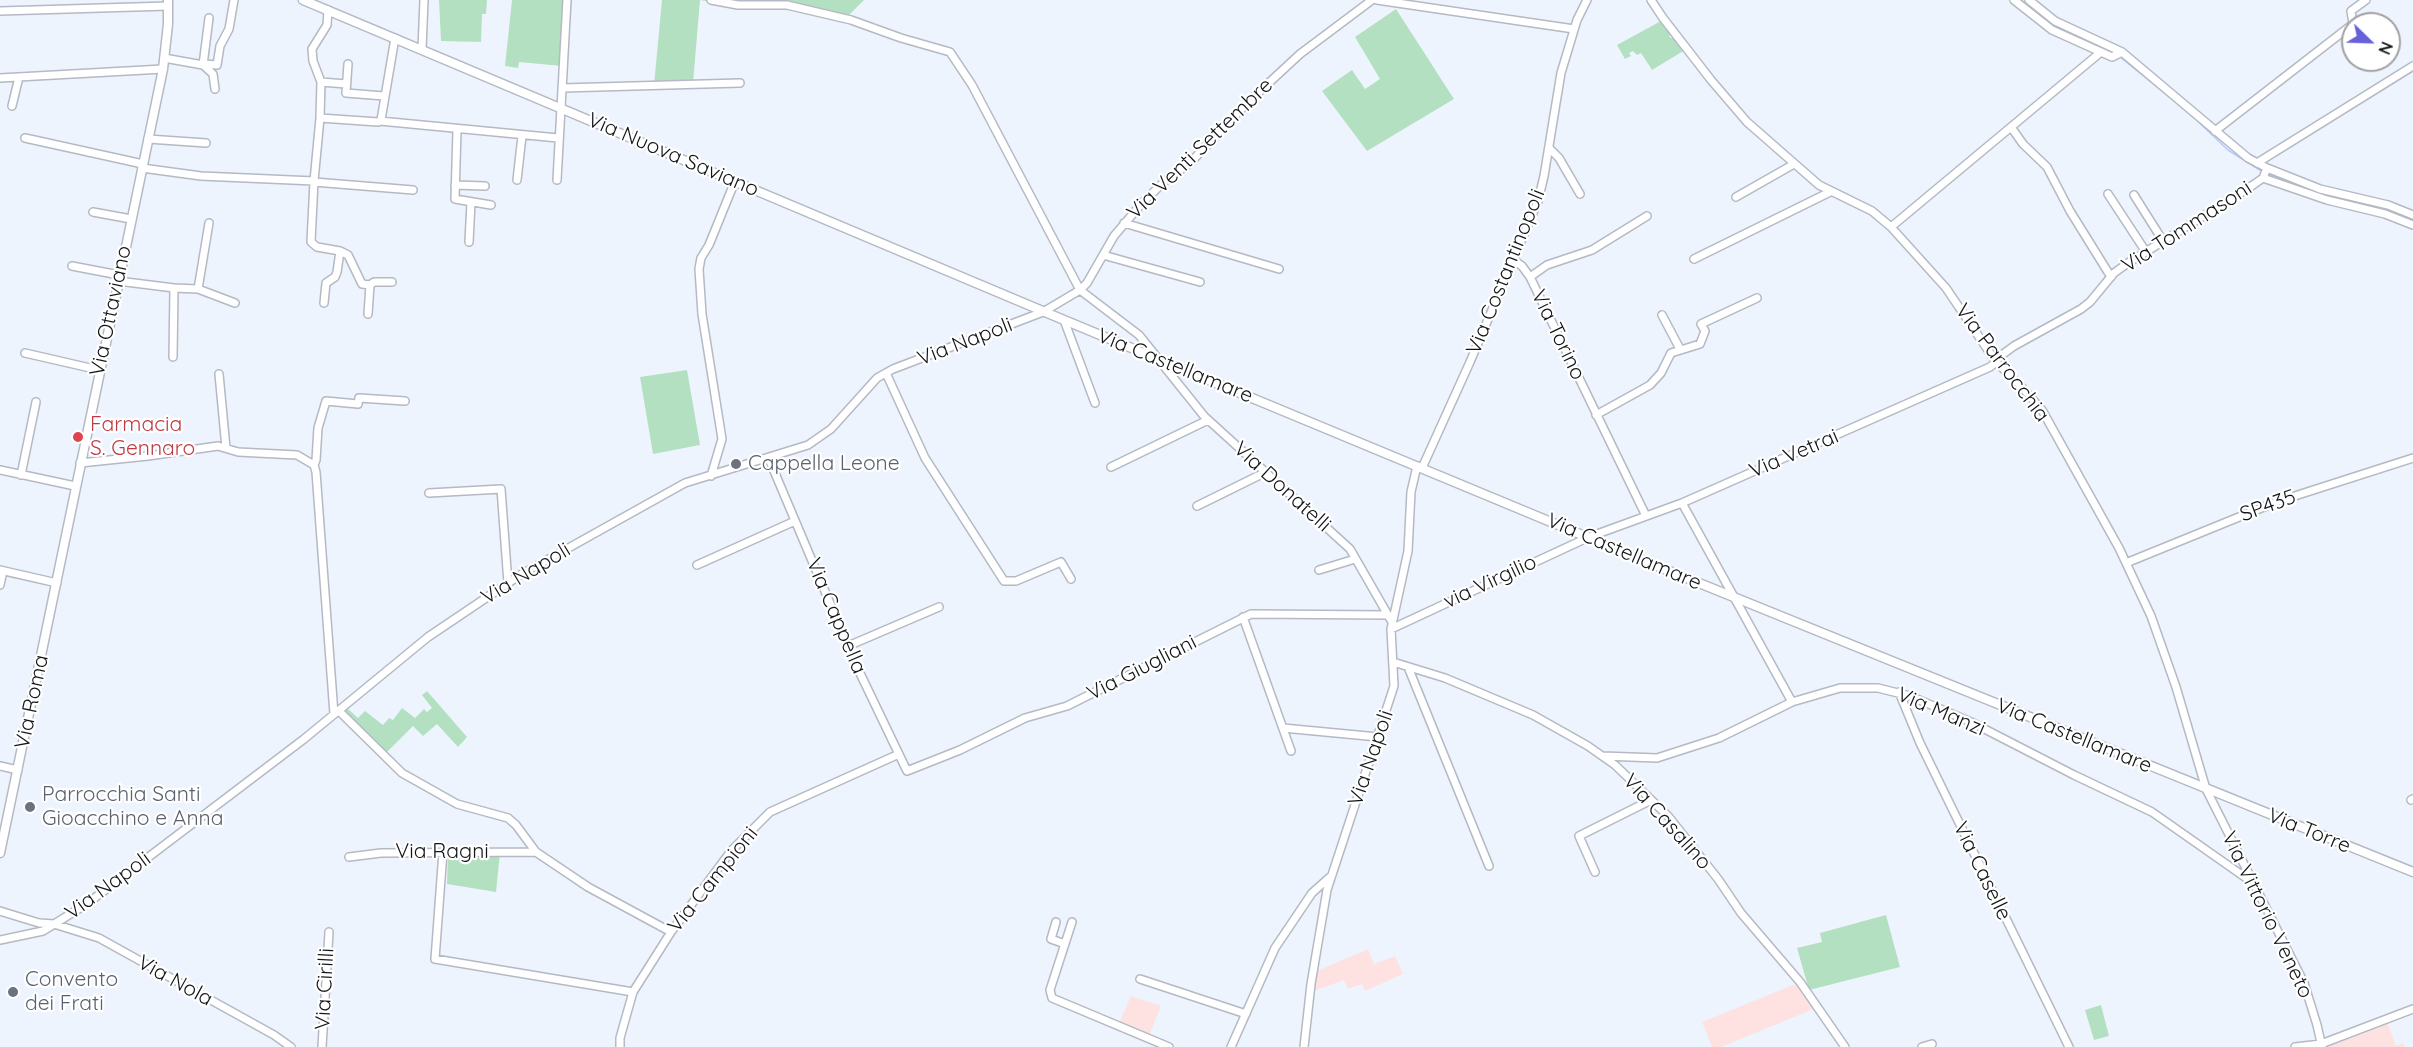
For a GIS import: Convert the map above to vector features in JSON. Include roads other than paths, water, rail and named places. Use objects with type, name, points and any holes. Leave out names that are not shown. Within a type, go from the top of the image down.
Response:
[{"type":"main road","name":"Via Nuova Saviano","points":[[303,0],[1043,312]]},
{"type":"main road","name":"Via Ottaviano","points":[[49,622],[75,486],[163,69],[168,3]]},
{"type":"main road","name":"Via Castellamare","points":[[1043,312],[1734,598],[2206,789]]},
{"type":"main road","name":"Via Roma","points":[[0,852],[49,622]]},
{"type":"main road","name":"Via Torre","points":[[2206,789],[2413,872]]},
{"type":"street","points":[[164,58],[204,65],[217,64],[220,46],[229,29],[234,0]]},
{"type":"street","points":[[422,49],[424,0]]},
{"type":"street","points":[[557,180],[559,107],[567,0]]},
{"type":"street","points":[[711,0],[738,5],[787,5],[851,20],[950,52],[972,86],[1080,290]]},
{"type":"street","name":"Via Venti Settembre","points":[[1043,312],[1080,290],[1125,223],[1165,181],[1190,163],[1208,146],[1272,78],[1372,0]]},
{"type":"street","points":[[1377,0],[1574,29]]},
{"type":"street","name":"Via Costantinopoli","points":[[1420,467],[1538,201],[1561,73],[1574,29],[1587,0]]},
{"type":"street","name":"Via Parrocchia","points":[[1651,0],[1667,24],[1732,105],[1794,164],[1819,185],[1872,211],[1891,227],[1946,288],[1996,362],[2042,410],[2126,563],[2151,616],[2206,789]]},
{"type":"street","points":[[2014,0],[2052,30],[2112,57],[2119,54]]},
{"type":"street","points":[[2029,0],[2055,21],[2119,54],[2215,130],[2237,151],[2257,163],[2265,173],[2326,200],[2385,214],[2413,225]]},
{"type":"street","points":[[2215,130],[2353,24],[2351,11],[2366,0]]},
{"type":"street","points":[[0,11],[168,3]]},
{"type":"street","points":[[328,10],[327,25],[312,49],[313,61],[321,82],[311,242],[321,249],[340,251],[350,258],[362,284],[392,282]]},
{"type":"street","points":[[204,65],[209,18]]},
{"type":"street","points":[[380,121],[395,38]]},
{"type":"street","points":[[1891,227],[2101,52]]},
{"type":"street","points":[[348,64],[346,93],[384,96]]},
{"type":"street","points":[[204,65],[213,74],[215,89]]},
{"type":"street","points":[[2257,163],[2413,66]]},
{"type":"street","points":[[0,78],[163,69]]},
{"type":"street","points":[[12,106],[19,77]]},
{"type":"street","points":[[321,82],[346,84]]},
{"type":"street","points":[[562,88],[740,83]]},
{"type":"street","points":[[320,118],[380,121],[558,138]]},
{"type":"street","points":[[2011,127],[2023,144],[2047,167],[2070,211],[2111,277]]},
{"type":"street","points":[[457,130],[454,199],[491,205]]},
{"type":"street","points":[[517,180],[522,136]]},
{"type":"street","points":[[25,138],[143,166],[201,176],[413,190]]},
{"type":"street","points":[[148,139],[206,143]]},
{"type":"street","points":[[1549,148],[1559,158],[1580,194]]},
{"type":"street","points":[[1736,197],[1794,164]]},
{"type":"street","points":[[2265,173],[2336,194],[2388,205],[2413,215]]},
{"type":"street","name":"Via Tommasoni","points":[[1996,362],[2014,346],[2081,309],[2128,262],[2265,173]]},
{"type":"street","points":[[711,476],[722,439],[702,314],[699,269],[701,258],[735,181]]},
{"type":"street","points":[[455,185],[485,186]]},
{"type":"street","points":[[1694,259],[1830,192]]},
{"type":"street","points":[[2108,194],[2146,252]]},
{"type":"street","points":[[2134,195],[2163,241]]},
{"type":"street","points":[[469,242],[471,202]]},
{"type":"street","points":[[93,212],[131,219]]},
{"type":"street","points":[[1530,277],[1547,265],[1592,250],[1647,216]]},
{"type":"street","points":[[198,289],[209,223]]},
{"type":"street","points":[[1125,223],[1279,269]]},
{"type":"street","points":[[324,303],[326,283],[335,277],[340,251]]},
{"type":"street","points":[[1103,255],[1200,282]]},
{"type":"street","name":"Via Torino","points":[[1513,260],[1522,266],[1530,277],[1646,516]]},
{"type":"street","points":[[72,266],[118,278],[174,288],[198,289],[235,303]]},
{"type":"street","points":[[368,314],[370,285]]},
{"type":"street","points":[[173,357],[174,288]]},
{"type":"street","name":"Via Donatelli","points":[[1080,290],[1139,334],[1208,420],[1350,549],[1388,615],[1391,626]]},
{"type":"street","points":[[1596,415],[1650,385],[1661,373],[1671,353],[1700,344],[1705,331],[1701,324],[1757,298]]},
{"type":"street","name":"Via Napoli","points":[[0,940],[43,931],[88,903],[336,712],[428,637],[508,583],[686,483],[808,446],[819,439],[851,409],[870,385],[886,373],[1043,312]]},
{"type":"street","points":[[1662,315],[1680,349]]},
{"type":"street","points":[[1064,320],[1095,403]]},
{"type":"street","points":[[25,353],[99,370]]},
{"type":"street","name":"Via Vetrai","points":[[1589,537],[1682,503],[1937,392],[1990,368],[1996,362]]},
{"type":"street","points":[[886,373],[925,458],[1004,581],[1016,582],[1061,562],[1071,579]]},
{"type":"street","points":[[219,374],[226,448]]},
{"type":"street","points":[[336,712],[314,465],[318,428],[326,401],[358,404],[359,398],[405,401]]},
{"type":"street","points":[[21,475],[36,402]]},
{"type":"street","points":[[1111,467],[1208,420]]},
{"type":"street","points":[[80,463],[148,456],[207,446],[260,454],[288,453],[305,458],[314,465]]},
{"type":"street","name":"SP435","points":[[2126,563],[2276,502],[2413,458]]},
{"type":"street","name":"Via Cappella","points":[[769,459],[848,646],[907,771]]},
{"type":"street","name":"Via Napoli","points":[[1304,1047],[1311,984],[1330,877],[1394,686],[1391,626],[1408,551],[1411,492],[1420,467]]},
{"type":"street","points":[[0,470],[75,486]]},
{"type":"street","points":[[1197,506],[1266,472]]},
{"type":"street","points":[[429,493],[501,489],[508,583]]},
{"type":"street","points":[[1682,503],[1792,702]]},
{"type":"street","points":[[698,565],[795,521]]},
{"type":"street","name":"via Virgilio","points":[[1391,626],[1589,537]]},
{"type":"street","points":[[1319,570],[1355,559]]},
{"type":"street","points":[[0,585],[2,570],[57,583]]},
{"type":"street","points":[[848,646],[939,607]]},
{"type":"street","name":"Via Giugliani","points":[[907,771],[960,750],[1025,718],[1067,706],[1251,614],[1388,615]]},
{"type":"street","points":[[1243,617],[1291,751]]},
{"type":"street","name":"Via Casalino","points":[[1394,662],[1457,683],[1533,715],[1603,756],[1668,816],[1718,879],[1741,913],[1785,963],[1845,1047]]},
{"type":"street","points":[[1408,667],[1489,866]]},
{"type":"street","name":"Via Manzi","points":[[1603,756],[1657,758],[1719,738],[1792,702],[1840,688],[1878,688],[1899,692],[1971,722],[2073,775],[2152,812],[2252,882]]},
{"type":"street","name":"Via Caselle","points":[[1899,692],[1920,743],[2069,1047]]},
{"type":"street","name":"Via Ragni","points":[[336,712],[402,773],[457,804],[508,818],[536,852],[588,887],[671,932]]},
{"type":"street","points":[[1282,728],[1378,737]]},
{"type":"street","name":"Via Campioni","points":[[620,1047],[620,1038],[633,992],[671,932],[731,851],[770,812],[899,754]]},
{"type":"street","points":[[0,766],[18,770]]},
{"type":"street","name":"Via Vittorio Veneto","points":[[2206,789],[2304,983],[2321,1046]]},
{"type":"street","points":[[1595,872],[1579,836],[1651,800]]},
{"type":"street","points":[[443,852],[435,959],[633,992]]},
{"type":"street","name":"Via Ragni","points":[[349,858],[381,853],[536,852]]},
{"type":"street","points":[[1231,1047],[1275,948],[1312,893],[1330,877]]},
{"type":"street","name":"Via Nola","points":[[0,911],[99,938],[274,1035],[291,1047]]},
{"type":"street","points":[[1056,922],[1051,939],[1065,944]]},
{"type":"street","points":[[1072,922],[1050,990],[1052,998],[1169,1047]]},
{"type":"street","name":"Via Cirilli","points":[[322,1047],[329,932]]},
{"type":"street","points":[[1140,979],[1246,1014]]},
{"type":"street","points":[[2295,1047],[2321,1046],[2413,1009]]},
{"type":"street","points":[[1922,1047],[1932,1044]]},
{"type":"waterway","points":[[2021,0],[2045,17]]},
{"type":"waterway","points":[[2059,26],[2106,48]]},
{"type":"waterway","points":[[2120,57],[2188,112],[2228,150],[2263,172]]},
{"type":"waterway","points":[[2268,174],[2335,198],[2391,211],[2413,219]]},
{"type":"place","name":"Farmacia S. Gennaro","points":[[78,437]]},
{"type":"place","name":"Cappella Leone","points":[[736,464]]},
{"type":"place","name":"Parrocchia Santi Gioacchino e Anna","points":[[30,807]]},
{"type":"place","name":"Convento dei Frati","points":[[13,992]]}]
